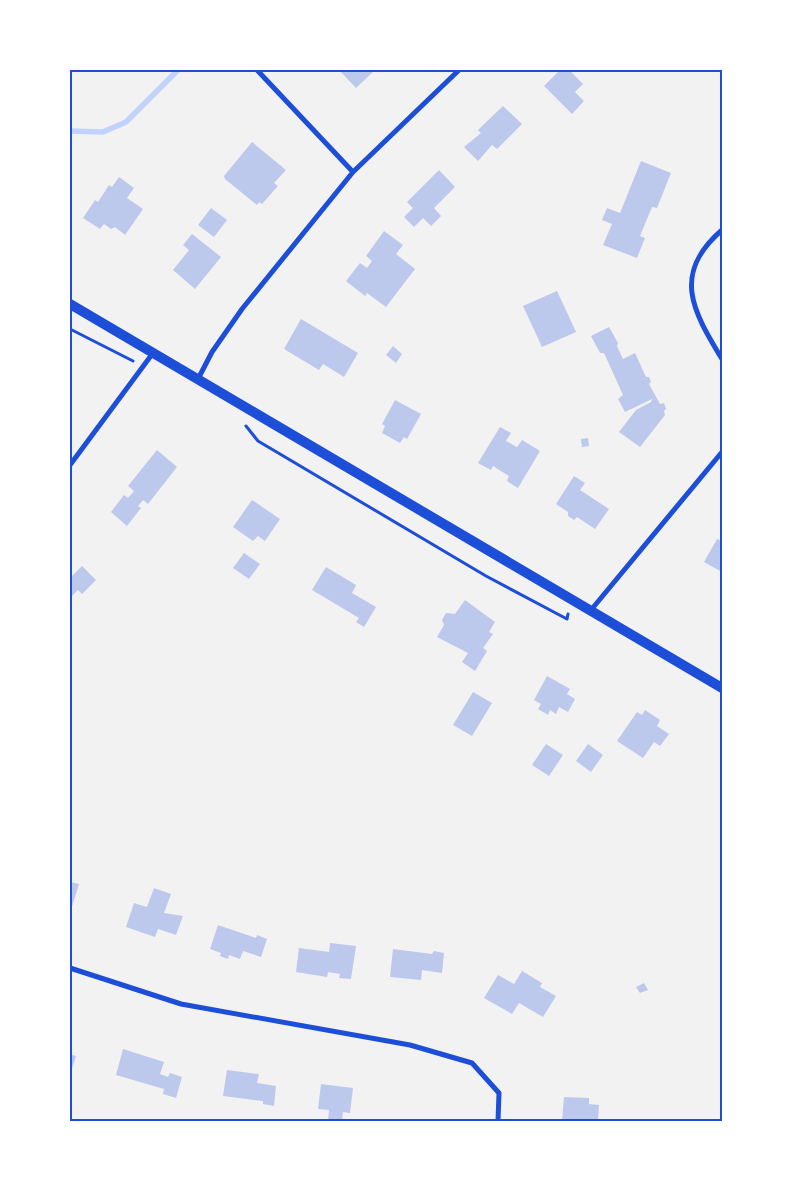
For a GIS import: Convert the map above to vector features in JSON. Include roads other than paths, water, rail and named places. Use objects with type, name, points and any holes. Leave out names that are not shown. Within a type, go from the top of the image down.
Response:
[{"type":"main road","points":[[70,304],[722,688]]},
{"type":"street","points":[[257,70],[353,172]]},
{"type":"street","points":[[198,379],[212,352],[242,309],[353,172],[460,70]]},
{"type":"street","points":[[722,230],[706,244],[695,262],[691,277],[691,292],[699,321],[722,359]]},
{"type":"street","points":[[70,465],[153,352]]},
{"type":"street","points":[[591,610],[722,452]]},
{"type":"street","points":[[70,968],[181,1004],[410,1045],[472,1063],[499,1093],[498,1121]]},
{"type":"waterway","points":[[70,131],[103,132],[126,122],[178,70]]}]
